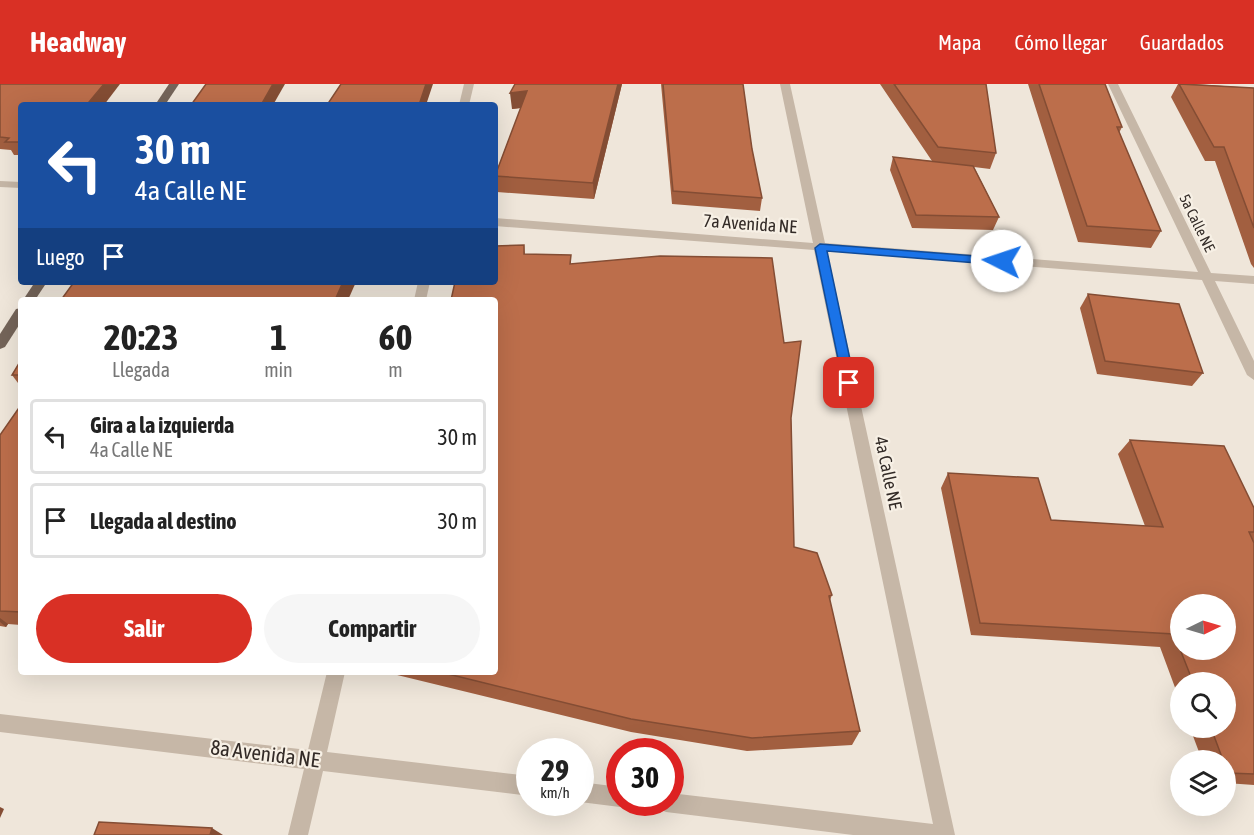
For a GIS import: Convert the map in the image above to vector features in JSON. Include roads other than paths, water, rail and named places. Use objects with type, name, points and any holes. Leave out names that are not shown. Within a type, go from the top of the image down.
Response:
[{"type":"main road","points":[[162,102],[174,84]]},
{"type":"main road","points":[[0,344],[18,317]]},
{"type":"street","points":[[465,102],[469,84]]},
{"type":"street","name":"4a Calle NE","points":[[785,84],[945,835]]},
{"type":"street","name":"5a Calle NE","points":[[1113,84],[1254,375]]},
{"type":"street","points":[[0,184],[18,185]]},
{"type":"street","name":"7a Avenida NE","points":[[498,222],[1254,280]]},
{"type":"street","points":[[298,835],[335,675]]},
{"type":"street","name":"8a Avenida NE","points":[[0,723],[516,784]]},
{"type":"street","points":[[684,804],[936,835]]}]
